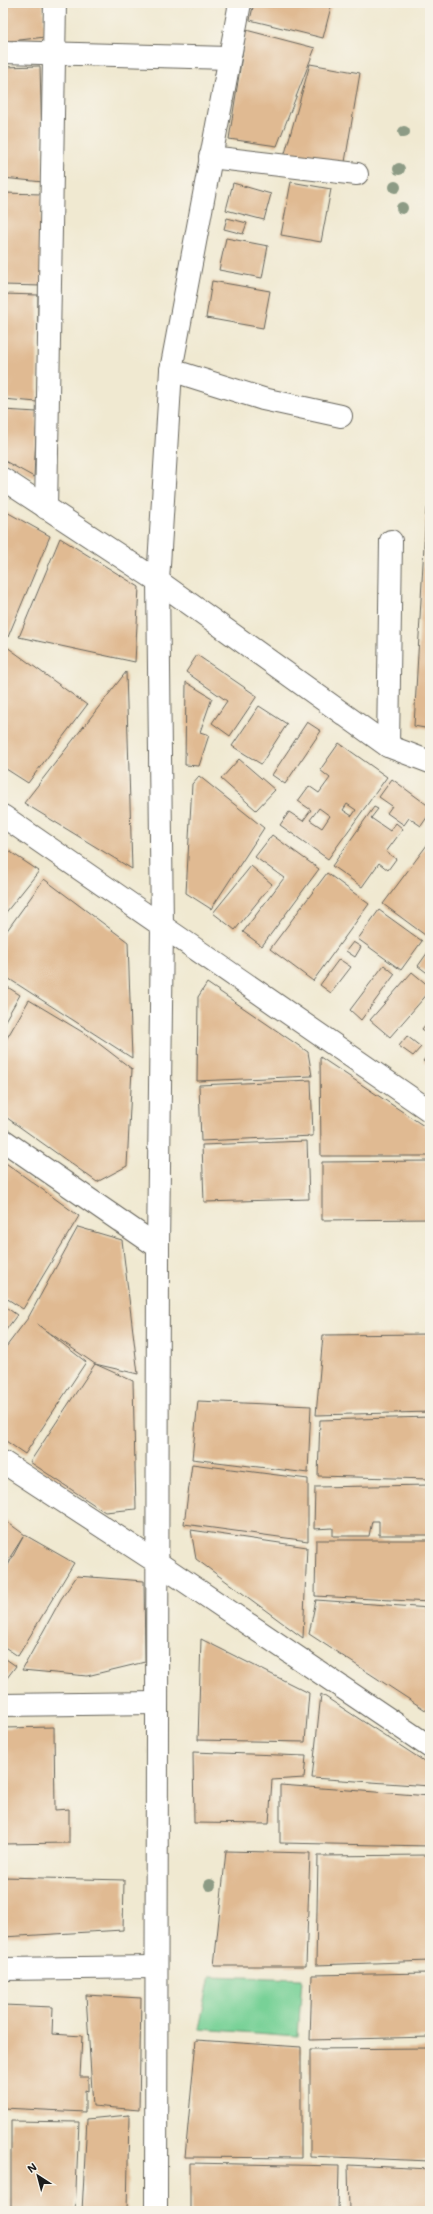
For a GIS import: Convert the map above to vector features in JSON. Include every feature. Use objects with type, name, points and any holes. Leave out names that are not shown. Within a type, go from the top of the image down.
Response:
[{"type":"street","points":[[46,508],[55,3]]},
{"type":"street","points":[[156,2211],[158,1247],[162,927],[158,581],[171,370],[240,3]]},
{"type":"street","points":[[3,52],[55,52],[229,58]]},
{"type":"street","points":[[210,157],[357,174]]},
{"type":"street","points":[[171,370],[263,399],[341,416]]},
{"type":"street","points":[[3,479],[158,581],[388,746],[430,762]]},
{"type":"street","points":[[388,746],[391,541]]},
{"type":"street","points":[[3,816],[430,1111]]},
{"type":"street","points":[[3,1140],[158,1247]]},
{"type":"street","points":[[3,1462],[158,1563],[430,1747]]},
{"type":"street","points":[[3,1705],[157,1703]]},
{"type":"street","points":[[3,1969],[156,1967]]},
{"type":"green space","points":[[210,1976],[302,1979],[298,2036],[199,2029]]},
{"type":"building","points":[[3,3],[43,3],[45,37],[3,42]]},
{"type":"building","points":[[254,3],[332,3],[323,38],[250,20]]},
{"type":"building","points":[[246,30],[315,48],[277,146],[229,139]]},
{"type":"building","points":[[310,64],[360,73],[345,162],[284,157]]},
{"type":"building","points":[[40,66],[43,182],[3,178],[3,67]]},
{"type":"building","points":[[291,182],[331,189],[321,242],[281,235]]},
{"type":"building","points":[[233,183],[271,194],[264,220],[226,210]]},
{"type":"building","points":[[3,193],[41,194],[42,286],[3,285]]},
{"type":"building","points":[[227,218],[247,223],[243,234],[224,229]]},
{"type":"building","points":[[226,238],[268,246],[262,278],[219,270]]},
{"type":"building","points":[[212,281],[270,291],[263,328],[206,318]]},
{"type":"building","points":[[3,294],[38,295],[37,402],[3,399]]},
{"type":"building","points":[[3,410],[37,412],[34,477],[3,460]]},
{"type":"building","points":[[426,509],[430,509],[430,729],[414,726]]},
{"type":"building","points":[[3,510],[50,536],[8,637],[3,633]]},
{"type":"building","points":[[60,538],[139,587],[135,662],[19,637]]},
{"type":"building","points":[[3,644],[87,705],[28,783],[3,767]]},
{"type":"building","points":[[197,655],[257,696],[230,736],[212,723],[227,701],[186,672]]},
{"type":"building","points":[[126,672],[132,869],[24,803]]},
{"type":"building","points":[[186,682],[212,698],[200,732],[209,735],[199,766],[185,765]]},
{"type":"building","points":[[259,706],[287,724],[261,764],[232,746]]},
{"type":"building","points":[[307,722],[321,731],[285,784],[272,775]]},
{"type":"building","points":[[339,743],[387,777],[328,859],[280,825],[289,812],[303,821],[311,810],[298,801],[309,786],[319,793],[330,778],[320,770]],"holes":[[[347,804],[356,810],[352,816],[343,810]],[[319,808],[330,816],[322,828],[310,820]]]},
{"type":"building","points":[[239,759],[275,790],[256,810],[221,779]]},
{"type":"building","points":[[199,776],[264,828],[211,909],[186,893],[192,784]]},
{"type":"building","points":[[392,779],[430,807],[430,813],[421,826],[409,818],[404,825],[387,813],[392,806],[379,797]]},
{"type":"building","points":[[374,807],[378,809],[371,818],[390,831],[396,823],[403,829],[386,852],[396,859],[388,870],[379,863],[362,887],[332,866]]},
{"type":"building","points":[[272,835],[319,869],[262,946],[243,932],[284,878],[255,857]]},
{"type":"building","points":[[430,841],[430,937],[429,938],[383,904]]},
{"type":"building","points":[[3,847],[39,871],[3,916]]},
{"type":"building","points":[[251,866],[272,884],[235,930],[213,913]]},
{"type":"building","points":[[327,873],[369,904],[313,981],[270,949]]},
{"type":"building","points":[[44,879],[128,942],[132,1058],[3,975],[3,936]]},
{"type":"building","points":[[379,910],[422,941],[401,970],[358,939]]},
{"type":"building","points":[[353,942],[361,947],[355,957],[346,951]]},
{"type":"building","points":[[430,949],[430,975],[418,966]]},
{"type":"building","points":[[339,959],[351,967],[331,993],[320,985]]},
{"type":"building","points":[[384,965],[395,974],[361,1020],[350,1010]]},
{"type":"building","points":[[412,972],[430,987],[430,991],[390,1037],[370,1020]]},
{"type":"building","points":[[207,983],[308,1052],[312,1076],[197,1081],[198,997]]},
{"type":"building","points":[[3,984],[20,995],[3,1024]]},
{"type":"building","points":[[29,1000],[89,1036],[132,1069],[127,1166],[97,1182],[3,1115],[3,1045]]},
{"type":"building","points":[[430,1019],[430,1035],[422,1029]]},
{"type":"building","points":[[407,1036],[421,1047],[413,1056],[399,1046]]},
{"type":"building","points":[[430,1052],[430,1066],[423,1061]]},
{"type":"building","points":[[320,1057],[430,1130],[430,1156],[321,1156]]},
{"type":"building","points":[[311,1080],[313,1136],[201,1141],[199,1085]]},
{"type":"building","points":[[307,1141],[309,1199],[204,1202],[202,1145]]},
{"type":"building","points":[[3,1161],[79,1216],[23,1309],[3,1296]]},
{"type":"building","points":[[430,1161],[430,1219],[322,1220],[322,1162]]},
{"type":"building","points":[[78,1227],[122,1240],[138,1374],[95,1364],[37,1324],[86,1362],[25,1454],[3,1439],[3,1351],[28,1318]]},
{"type":"building","points":[[3,1305],[17,1315],[3,1334]]},
{"type":"building","points":[[430,1334],[430,1412],[316,1415],[323,1335]]},
{"type":"building","points":[[95,1364],[133,1381],[136,1509],[105,1512],[30,1462]]},
{"type":"building","points":[[198,1401],[311,1406],[308,1473],[192,1459]]},
{"type":"building","points":[[430,1417],[430,1479],[318,1476],[320,1420]]},
{"type":"building","points":[[192,1464],[308,1479],[308,1541],[184,1524]]},
{"type":"building","points":[[430,1485],[430,1535],[379,1535],[379,1521],[372,1521],[369,1536],[333,1536],[333,1528],[314,1529],[315,1487]]},
{"type":"building","points":[[3,1519],[25,1535],[74,1563],[18,1656],[3,1646],[3,1575],[23,1537],[3,1568]]},
{"type":"building","points":[[191,1530],[307,1547],[303,1638],[196,1559]]},
{"type":"building","points":[[316,1540],[430,1540],[430,1602],[315,1596]]},
{"type":"building","points":[[77,1576],[144,1581],[145,1662],[87,1676],[22,1670],[61,1599]]},
{"type":"building","points":[[316,1600],[430,1608],[430,1713],[309,1634]]},
{"type":"building","points":[[201,1639],[309,1693],[305,1742],[198,1740]]},
{"type":"building","points":[[3,1657],[16,1666],[7,1678],[3,1678]]},
{"type":"building","points":[[321,1694],[430,1765],[430,1786],[312,1778]]},
{"type":"building","points":[[54,1727],[55,1810],[69,1809],[69,1843],[3,1844],[3,1728]]},
{"type":"building","points":[[193,1752],[306,1756],[304,1778],[272,1780],[269,1824],[194,1823]]},
{"type":"building","points":[[280,1785],[430,1796],[430,1846],[280,1843]]},
{"type":"building","points":[[226,1851],[310,1853],[306,1966],[214,1966]]},
{"type":"building","points":[[430,1855],[430,1961],[316,1965],[318,1856]]},
{"type":"building","points":[[3,1877],[124,1880],[123,1930],[3,1937]]},
{"type":"building","points":[[430,1973],[430,2037],[310,2040],[312,1975]]},
{"type":"building","points":[[86,1995],[141,1998],[139,2110],[93,2106]]},
{"type":"building","points":[[3,2005],[53,2007],[52,2034],[82,2036],[80,2077],[88,2077],[88,2091],[85,2090],[85,2112],[3,2108]]},
{"type":"building","points":[[196,2040],[301,2047],[301,2158],[185,2157]]},
{"type":"building","points":[[430,2048],[430,2161],[310,2156],[310,2049]]},
{"type":"building","points":[[129,2115],[127,2211],[82,2211],[87,2119]]},
{"type":"building","points":[[11,2121],[79,2122],[75,2211],[11,2211]]},
{"type":"building","points":[[190,2163],[339,2166],[338,2211],[190,2211]]},
{"type":"building","points":[[348,2165],[430,2169],[428,2211],[349,2211]]}]
